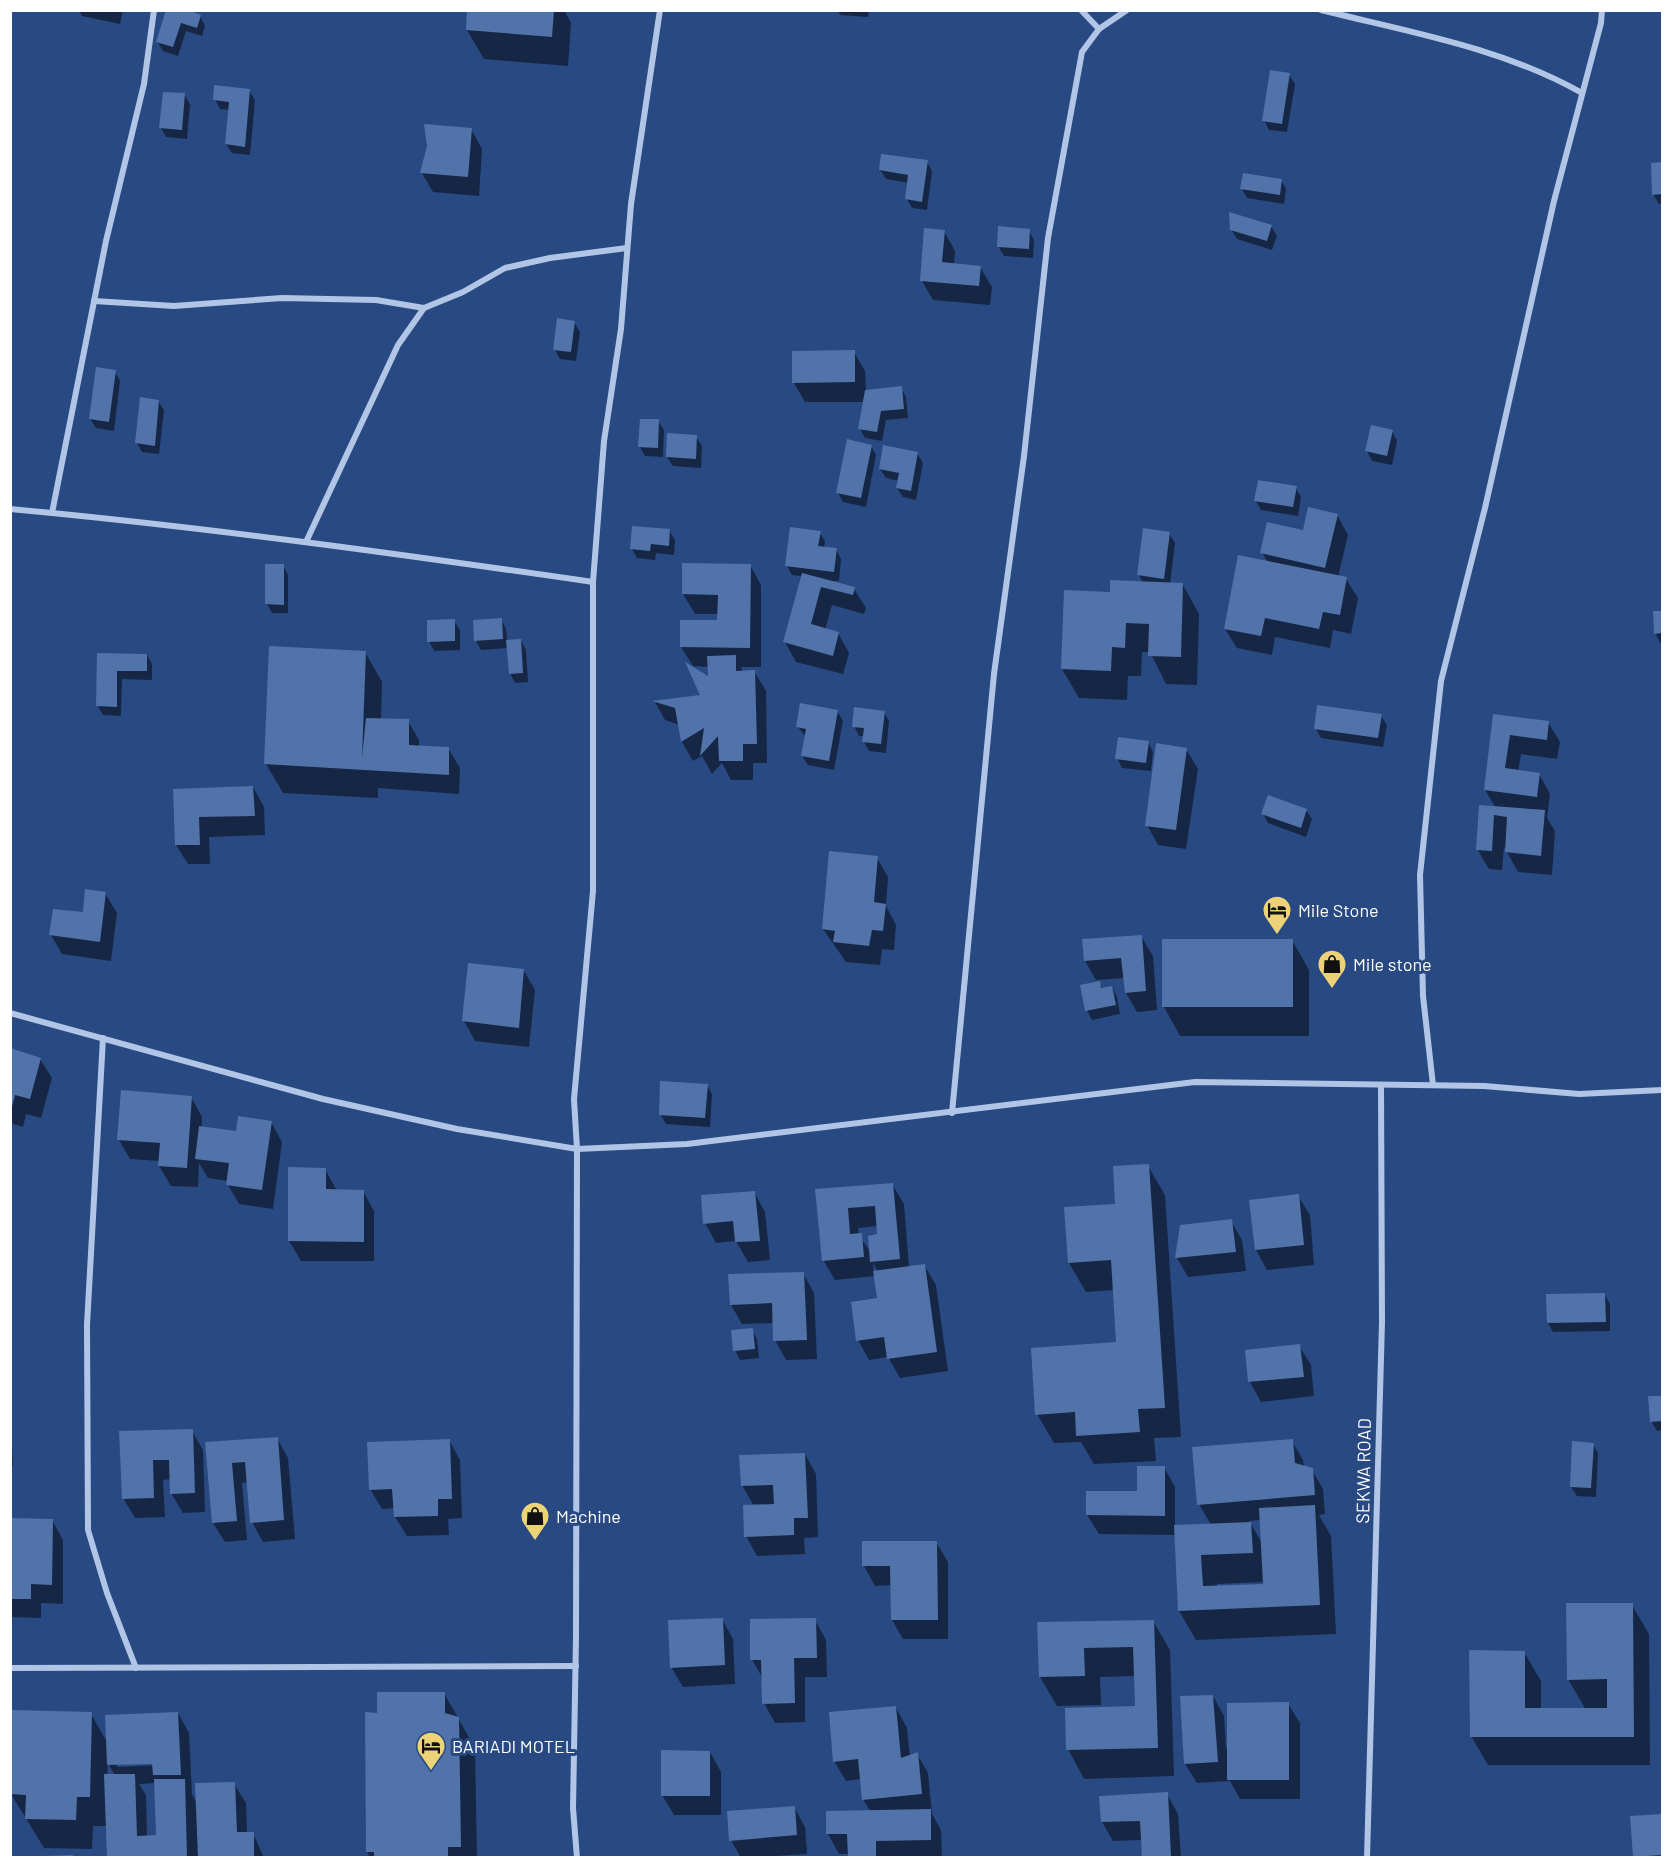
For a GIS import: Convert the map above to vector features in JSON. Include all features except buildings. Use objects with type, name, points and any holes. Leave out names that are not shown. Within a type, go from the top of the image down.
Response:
[{"type":"street","points":[[52,513],[94,301],[144,84],[154,10]]},
{"type":"street","points":[[577,1857],[573,1808],[576,1666],[577,1149],[574,1099],[593,891],[593,582],[603,441],[621,330],[627,248],[660,10]]},
{"type":"street","points":[[1082,10],[1099,29]]},
{"type":"street","points":[[952,1113],[994,674],[1024,456],[1048,238],[1082,52],[1099,29],[1127,10]]},
{"type":"street","points":[[1321,10],[1448,42],[1532,67],[1582,93]]},
{"type":"street","points":[[1433,1085],[1423,996],[1420,875],[1441,681],[1485,508],[1554,201],[1601,23],[1602,10]]},
{"type":"street","points":[[94,301],[174,306],[282,298],[376,300],[424,308],[463,292],[505,268],[550,258],[627,248]]},
{"type":"street","points":[[306,542],[398,345],[424,308]]},
{"type":"street","points":[[10,509],[306,542],[593,582]]},
{"type":"street","points":[[10,1013],[323,1099],[457,1129],[577,1149],[687,1144],[1195,1082],[1484,1086],[1579,1094],[1662,1090]]},
{"type":"street","points":[[103,1038],[87,1325],[88,1530],[107,1593],[136,1668]]},
{"type":"street","name":"SEKWA ROAD","points":[[1367,1857],[1382,1322],[1381,1085]]},
{"type":"street","points":[[10,1668],[576,1666]]},
{"type":"place","name":"Mile Stone","points":[[1277,936]]},
{"type":"place","name":"Mile stone","points":[[1332,990]]},
{"type":"place","name":"Machine","points":[[535,1542]]},
{"type":"place","name":"BARIADI MOTEL","points":[[431,1772]]}]
